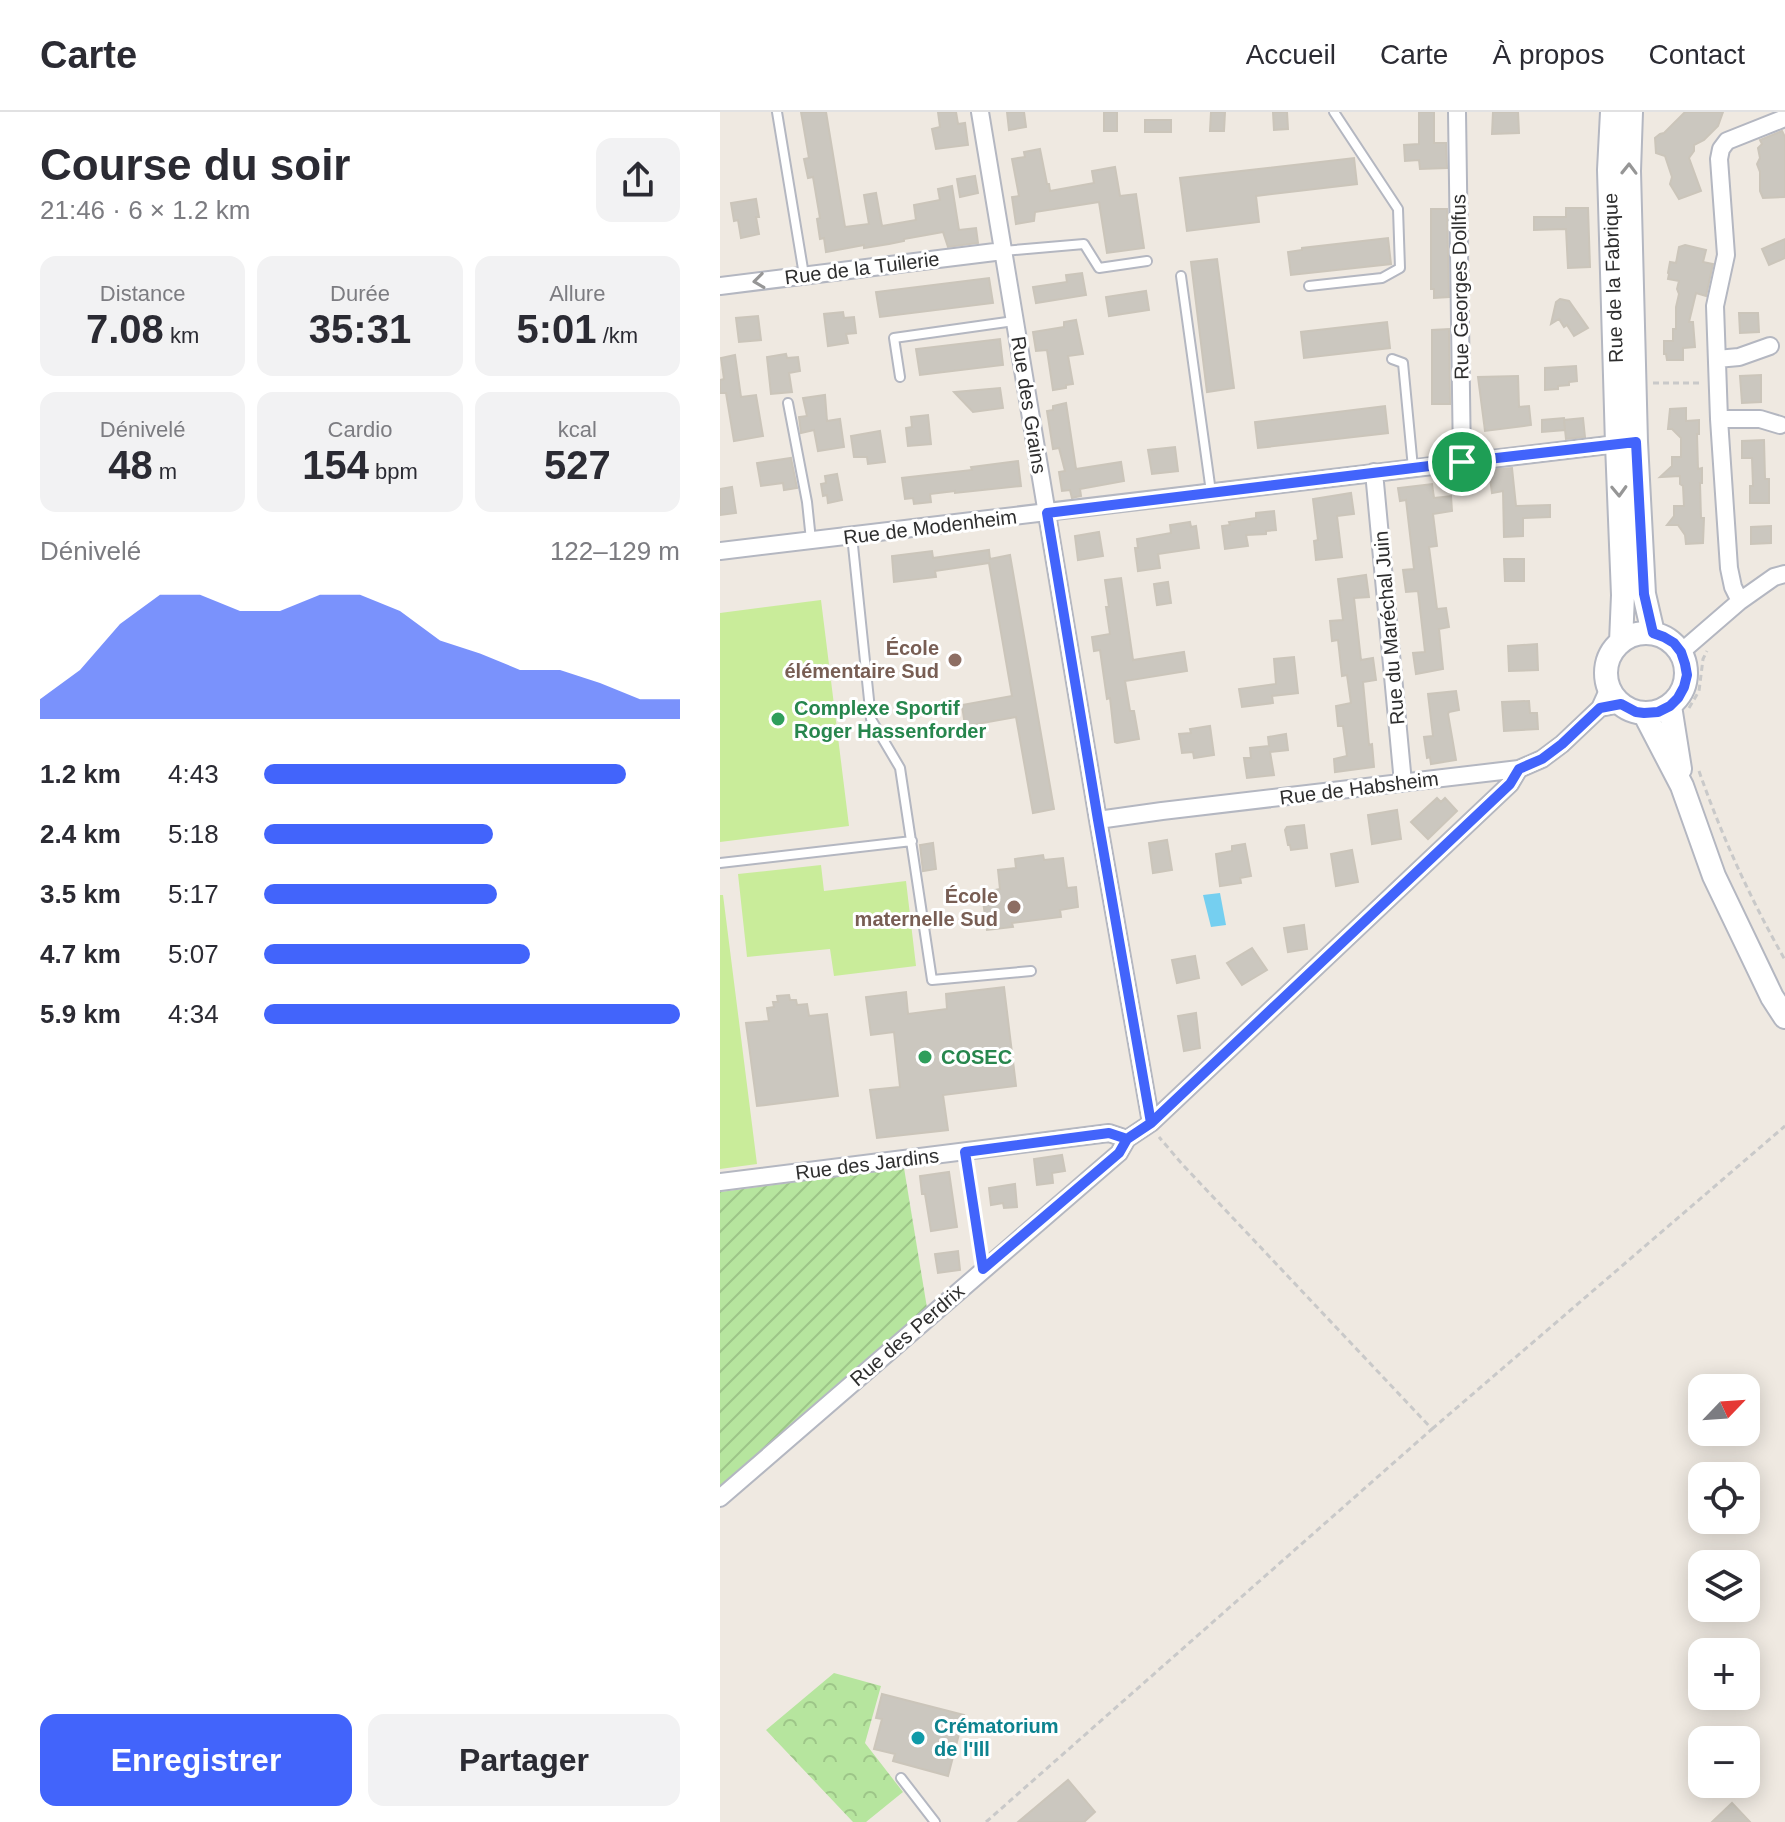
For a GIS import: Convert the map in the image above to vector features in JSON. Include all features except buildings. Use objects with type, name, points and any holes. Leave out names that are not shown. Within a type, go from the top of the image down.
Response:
[{"type":"main road","name":"Rue de la Fabrique","points":[[1612,112],[1609,170],[1626,443],[1644,594],[1653,633]]},
{"type":"main road","name":"Rue de la Fabrique","points":[[1621,642],[1626,443],[1635,383],[1629,171],[1631,112]]},
{"type":"main road","points":[[1677,712],[1644,713],[1610,700],[1606,668],[1614,649],[1621,642],[1636,634],[1653,633],[1674,643],[1681,652],[1687,675],[1678,698],[1677,712],[1682,786]]},
{"type":"main road","points":[[1644,713],[1682,786],[1714,876],[1772,997],[1785,1017]]},
{"type":"street","name":"Rue des Grains","points":[[980,112],[1151,1123]]},
{"type":"street","name":"Rue Georges Dollfus","points":[[1457,112],[1462,462]]},
{"type":"street","points":[[1740,601],[1729,568],[1719,419],[1715,306],[1726,255],[1719,159],[1727,141],[1785,118]]},
{"type":"street","name":"Rue de la Tuilerie","points":[[720,286],[1003,251]]},
{"type":"street","points":[[1717,359],[1739,357],[1770,346]]},
{"type":"street","points":[[1719,419],[1760,419],[1780,425]]},
{"type":"street","name":"Rue de Modenheim","points":[[720,551],[1626,443]]},
{"type":"street","name":"Rue du Maréchal Juin","points":[[1374,472],[1403,783]]},
{"type":"street","points":[[1681,652],[1740,601],[1774,577],[1785,574]]},
{"type":"street","name":"Rue de Habsheim","points":[[1098,820],[1519,769],[1542,759],[1562,744],[1610,700]]},
{"type":"street","points":[[1127,1139],[1151,1123],[1510,784],[1519,769]]},
{"type":"street","name":"Rue des Jardins","points":[[720,1182],[1109,1133],[1127,1139]]},
{"type":"street","name":"Rue des Perdrix","points":[[720,1498],[1119,1153],[1127,1139]]},
{"type":"lane","points":[[777,112],[804,275]]},
{"type":"lane","points":[[1309,286],[1382,278],[1400,268],[1398,209],[1334,112]]},
{"type":"lane","points":[[1003,251],[1084,244],[1099,268],[1147,261]]},
{"type":"lane","points":[[1181,276],[1211,493]]},
{"type":"lane","points":[[900,377],[894,338],[1015,321]]},
{"type":"lane","points":[[1392,359],[1403,363],[1413,468]]},
{"type":"lane","points":[[788,403],[807,502],[811,541]]},
{"type":"lane","points":[[852,536],[871,719],[900,768],[932,980],[1031,971]]},
{"type":"lane","points":[[720,863],[912,841]]},
{"type":"lane","points":[[965,1152],[983,1269]]},
{"type":"lane","points":[[901,1778],[935,1822]]},
{"type":"path","points":[[1635,383],[1718,383]]},
{"type":"path","points":[[1677,712],[1699,691],[1703,659],[1708,650]]},
{"type":"path","points":[[1699,768],[1742,879],[1785,960]]},
{"type":"path","points":[[1151,1123],[1162,1143],[1432,1429]]},
{"type":"path","points":[[986,1822],[1432,1429],[1785,1126]]},
{"type":"green space","name":"Complexe Sportif Roger Hassenforder","points":[[821,600],[849,826],[720,842],[720,613]]},
{"type":"green space","points":[[821,865],[824,891],[906,881],[916,966],[834,976],[830,949],[747,957],[738,874]]},
{"type":"green space","points":[[720,895],[723,895],[757,1164],[720,1169]]},
{"type":"green space","points":[[904,1168],[929,1320],[720,1492],[720,1192]]},
{"type":"green space","points":[[834,1673],[881,1686],[865,1743],[903,1792],[866,1822],[853,1822],[766,1730]]},
{"type":"water","points":[[1220,893],[1226,925],[1211,927],[1203,895]]},
{"type":"place","name":"École élémentaire Sud","points":[[955,660]]},
{"type":"place","name":"Complexe Sportif Roger Hassenforder","points":[[778,719]]},
{"type":"place","name":"École maternelle Sud","points":[[1014,907]]},
{"type":"place","name":"COSEC","points":[[925,1057]]},
{"type":"place","name":"Crématorium de l'Ill","points":[[918,1738]]},
{"type":"route","points":[[1462,462],[1047,513],[1151,1123],[1127,1139],[1119,1153],[983,1269],[965,1152],[1109,1133],[1127,1139],[1151,1123],[1510,784],[1519,769],[1542,759],[1562,744],[1600,708],[1621,704],[1636,712],[1658,712],[1678,698],[1687,675],[1685,664],[1674,643],[1653,633],[1644,594],[1636,442],[1462,462]]}]
